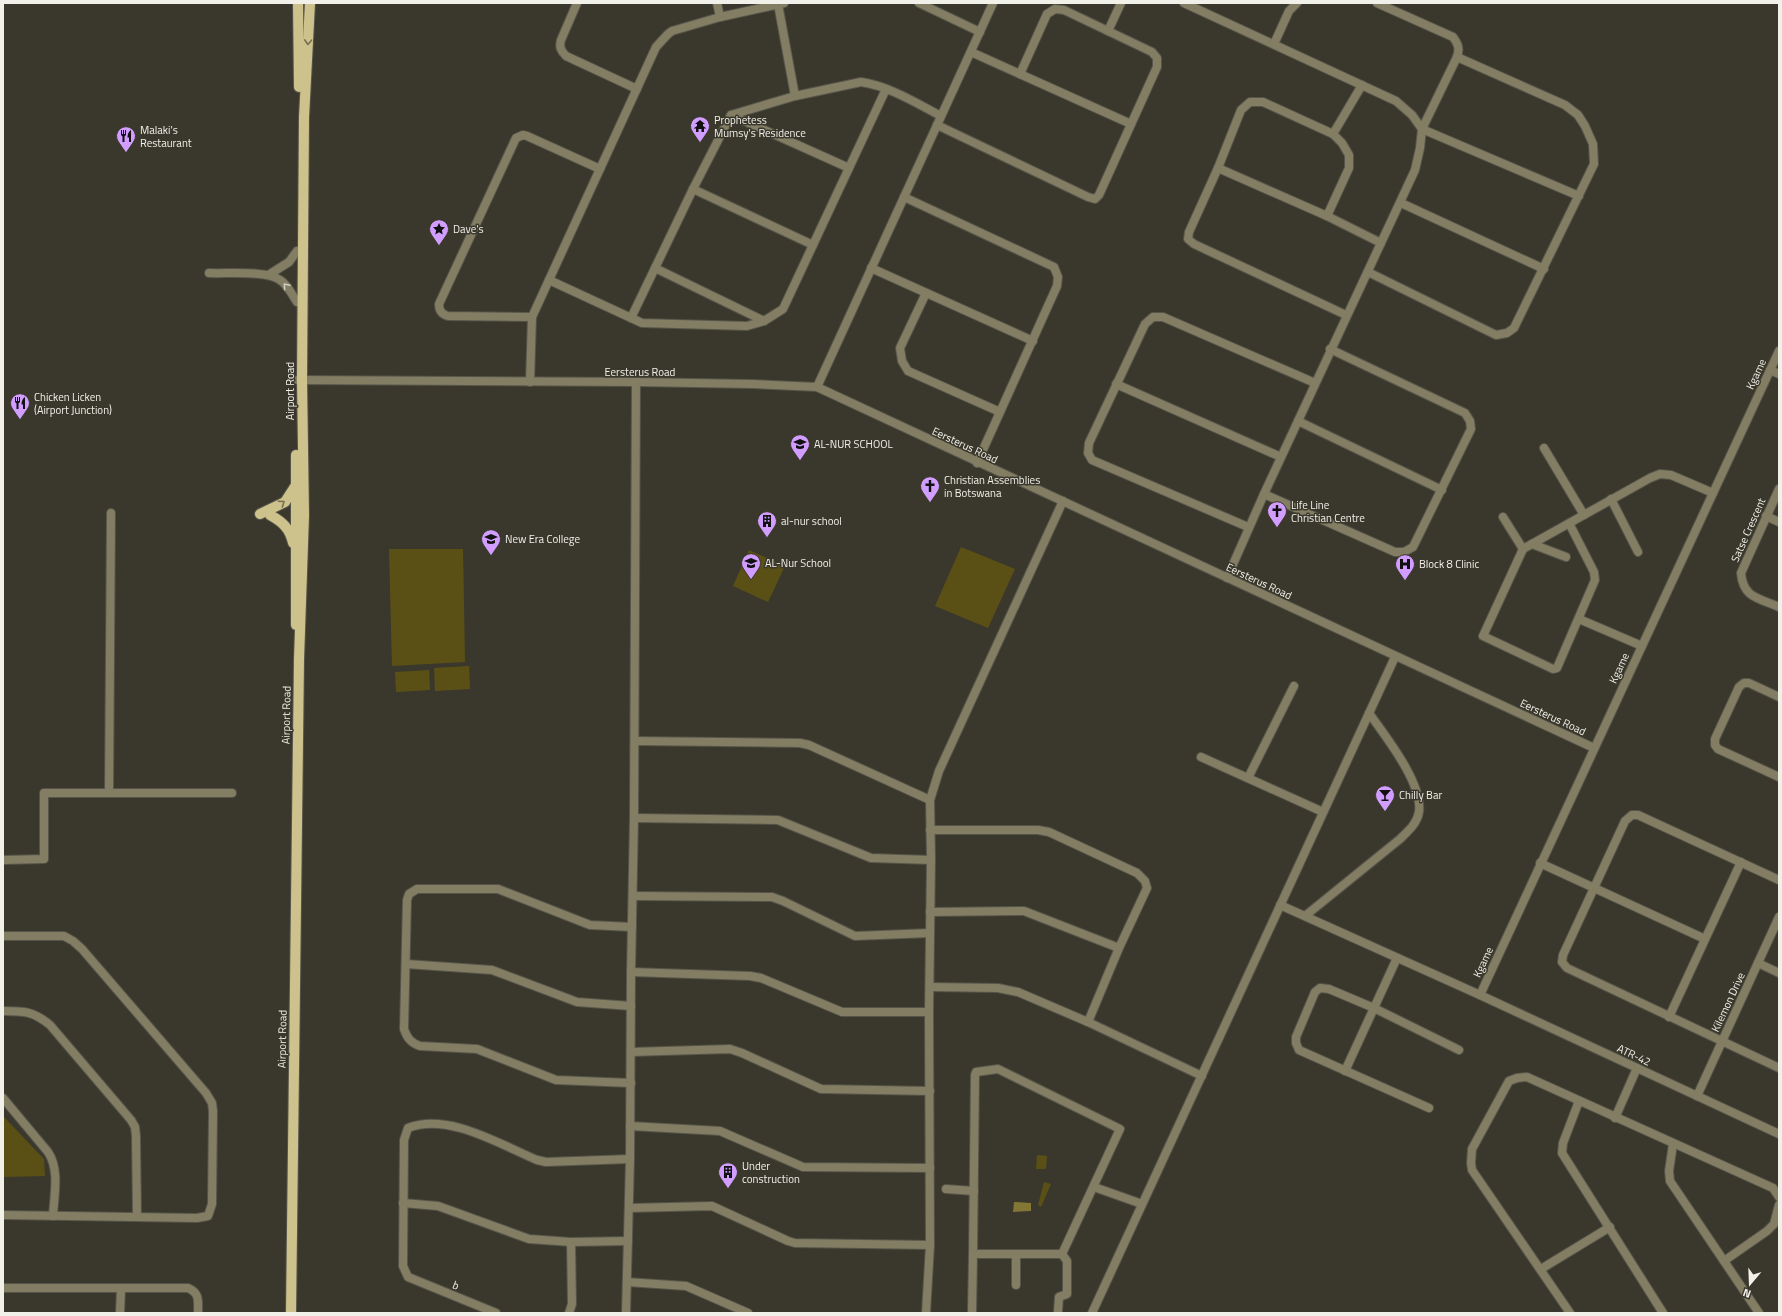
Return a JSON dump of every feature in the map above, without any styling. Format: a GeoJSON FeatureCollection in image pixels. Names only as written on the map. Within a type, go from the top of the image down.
{"type":"FeatureCollection","features":[{"type":"Feature","properties":{"kind":"main road"},"geometry":{"type":"LineString","coordinates":[[298,3],[302,118]]}},
{"type":"Feature","properties":{"kind":"main road"},"geometry":{"type":"LineString","coordinates":[[299,659],[295,615],[296,484],[299,380],[297,251],[302,118],[310,3]]}},
{"type":"Feature","properties":{"kind":"main road","name":"Airport Road"},"geometry":{"type":"LineString","coordinates":[[291,1313],[299,659],[304,515],[299,380],[302,118]]}},
{"type":"Feature","properties":{"kind":"main road"},"geometry":{"type":"LineString","coordinates":[[296,484],[285,502],[265,514],[281,522],[288,529],[296,553]]}},
{"type":"Feature","properties":{"kind":"street"},"geometry":{"type":"LineString","coordinates":[[578,3],[561,40],[560,44],[562,53],[636,89]]}},
{"type":"Feature","properties":{"kind":"street"},"geometry":{"type":"LineString","coordinates":[[717,3],[720,17]]}},
{"type":"Feature","properties":{"kind":"street"},"geometry":{"type":"LineString","coordinates":[[817,387],[993,3]]}},
{"type":"Feature","properties":{"kind":"street"},"geometry":{"type":"LineString","coordinates":[[1108,31],[1120,3]]}},
{"type":"Feature","properties":{"kind":"street"},"geometry":{"type":"LineString","coordinates":[[1184,3],[1396,101],[1412,114],[1422,128],[1579,196]]}},
{"type":"Feature","properties":{"kind":"street"},"geometry":{"type":"LineString","coordinates":[[1274,44],[1289,11],[1297,3]]}},
{"type":"Feature","properties":{"kind":"street"},"geometry":{"type":"LineString","coordinates":[[1226,578],[1330,349],[1401,203],[1415,170],[1420,148],[1422,128],[1460,50],[1453,37],[1377,3]]}},
{"type":"Feature","properties":{"kind":"street"},"geometry":{"type":"LineString","coordinates":[[530,382],[532,317],[656,47],[668,34],[720,17],[781,4],[795,96]]}},
{"type":"Feature","properties":{"kind":"street"},"geometry":{"type":"LineString","coordinates":[[922,4],[980,32]]}},
{"type":"Feature","properties":{"kind":"street"},"geometry":{"type":"LineString","coordinates":[[937,125],[1088,197],[1095,198],[1099,195],[1158,67],[1157,58],[1152,52],[1064,10],[1055,9],[1047,14],[1020,74]]}},
{"type":"Feature","properties":{"kind":"street"},"geometry":{"type":"LineString","coordinates":[[971,52],[1131,124]]}},
{"type":"Feature","properties":{"kind":"street"},"geometry":{"type":"LineString","coordinates":[[1368,272],[1496,335],[1506,333],[1514,328],[1594,164],[1595,156],[1593,144],[1578,115],[1565,106],[1457,57]]}},
{"type":"Feature","properties":{"kind":"street"},"geometry":{"type":"LineString","coordinates":[[631,318],[693,189],[731,115],[795,96],[861,82],[886,89],[941,116]]}},
{"type":"Feature","properties":{"kind":"street"},"geometry":{"type":"LineString","coordinates":[[1333,134],[1362,85]]}},
{"type":"Feature","properties":{"kind":"street"},"geometry":{"type":"LineString","coordinates":[[549,280],[642,323],[747,326],[764,321],[783,309],[886,89]]}},
{"type":"Feature","properties":{"kind":"street"},"geometry":{"type":"LineString","coordinates":[[1327,216],[1349,168],[1349,155],[1342,143],[1333,134],[1263,102],[1250,102],[1241,110],[1218,168],[1189,232],[1188,239],[1194,244],[1346,316]]}},
{"type":"Feature","properties":{"kind":"street"},"geometry":{"type":"LineString","coordinates":[[731,115],[850,168]]}},
{"type":"Feature","properties":{"kind":"street"},"geometry":{"type":"LineString","coordinates":[[532,317],[448,316],[441,312],[439,304],[516,138],[523,135],[527,136],[600,169]]}},
{"type":"Feature","properties":{"kind":"street"},"geometry":{"type":"LineString","coordinates":[[1218,168],[1327,216],[1381,242]]}},
{"type":"Feature","properties":{"kind":"street"},"geometry":{"type":"LineString","coordinates":[[693,189],[813,245]]}},
{"type":"Feature","properties":{"kind":"street"},"geometry":{"type":"LineString","coordinates":[[904,197],[1054,267],[1058,277],[1057,286],[978,462]]}},
{"type":"Feature","properties":{"kind":"street"},"geometry":{"type":"LineString","coordinates":[[1401,203],[1544,268]]}},
{"type":"Feature","properties":{"kind":"street"},"geometry":{"type":"LineString","coordinates":[[270,274],[289,262],[297,251]]}},
{"type":"Feature","properties":{"kind":"street"},"geometry":{"type":"LineString","coordinates":[[655,268],[764,321]]}},
{"type":"Feature","properties":{"kind":"street"},"geometry":{"type":"LineString","coordinates":[[871,268],[1032,341]]}},
{"type":"Feature","properties":{"kind":"street"},"geometry":{"type":"LineString","coordinates":[[209,273],[270,274],[287,286],[297,302]]}},
{"type":"Feature","properties":{"kind":"street"},"geometry":{"type":"LineString","coordinates":[[926,293],[900,348],[902,361],[908,371],[1000,412]]}},
{"type":"Feature","properties":{"kind":"street"},"geometry":{"type":"LineString","coordinates":[[1248,528],[1092,460],[1088,453],[1089,443],[1116,384],[1145,324],[1153,318],[1163,317],[1315,383]]}},
{"type":"Feature","properties":{"kind":"street"},"geometry":{"type":"LineString","coordinates":[[1264,494],[1394,552],[1404,552],[1413,547],[1471,429],[1470,421],[1465,413],[1330,349]]}},
{"type":"Feature","properties":{"kind":"street","name":"Kgame"},"geometry":{"type":"LineString","coordinates":[[1480,995],[1779,351]]}},
{"type":"Feature","properties":{"kind":"street"},"geometry":{"type":"LineString","coordinates":[[1770,370],[1779,374]]}},
{"type":"Feature","properties":{"kind":"street","name":"Eersterus Road"},"geometry":{"type":"LineString","coordinates":[[299,380],[636,382],[752,384],[817,387],[1395,657],[1594,748]]}},
{"type":"Feature","properties":{"kind":"street"},"geometry":{"type":"LineString","coordinates":[[626,1313],[630,1159],[631,972],[635,741],[636,382]]}},
{"type":"Feature","properties":{"kind":"street"},"geometry":{"type":"LineString","coordinates":[[1116,384],[1281,457]]}},
{"type":"Feature","properties":{"kind":"street"},"geometry":{"type":"LineString","coordinates":[[1298,421],[1442,490]]}},
{"type":"Feature","properties":{"kind":"street"},"geometry":{"type":"LineString","coordinates":[[1544,448],[1584,515]]}},
{"type":"Feature","properties":{"kind":"street"},"geometry":{"type":"LineString","coordinates":[[1569,523],[1594,572],[1594,580],[1592,589],[1579,619],[1555,669],[1483,636],[1523,549],[1611,499],[1660,474],[1672,476],[1712,493]]}},
{"type":"Feature","properties":{"kind":"street","name":"Satse Crescent"},"geometry":{"type":"LineString","coordinates":[[1779,489],[1741,573],[1742,584],[1747,593],[1779,607]]}},
{"type":"Feature","properties":{"kind":"street"},"geometry":{"type":"LineString","coordinates":[[1611,499],[1638,552]]}},
{"type":"Feature","properties":{"kind":"street"},"geometry":{"type":"LineString","coordinates":[[926,1313],[930,1245],[930,912],[932,860],[930,800],[938,771],[1063,501]]}},
{"type":"Feature","properties":{"kind":"street"},"geometry":{"type":"LineString","coordinates":[[109,793],[111,513]]}},
{"type":"Feature","properties":{"kind":"street"},"geometry":{"type":"LineString","coordinates":[[1766,516],[1779,522]]}},
{"type":"Feature","properties":{"kind":"street"},"geometry":{"type":"LineString","coordinates":[[1503,517],[1523,549]]}},
{"type":"Feature","properties":{"kind":"street"},"geometry":{"type":"LineString","coordinates":[[1532,544],[1566,557]]}},
{"type":"Feature","properties":{"kind":"street"},"geometry":{"type":"LineString","coordinates":[[1579,619],[1642,646]]}},
{"type":"Feature","properties":{"kind":"street"},"geometry":{"type":"LineString","coordinates":[[1092,1313],[1395,657]]}},
{"type":"Feature","properties":{"kind":"street"},"geometry":{"type":"LineString","coordinates":[[1779,697],[1750,683],[1744,683],[1740,687],[1715,739],[1715,745],[1718,749],[1779,777]]}},
{"type":"Feature","properties":{"kind":"street"},"geometry":{"type":"LineString","coordinates":[[1248,778],[1294,686]]}},
{"type":"Feature","properties":{"kind":"street"},"geometry":{"type":"LineString","coordinates":[[1305,916],[1400,839],[1412,827],[1419,813],[1419,797],[1405,765],[1369,712]]}},
{"type":"Feature","properties":{"kind":"street"},"geometry":{"type":"LineString","coordinates":[[635,741],[800,743],[809,745],[930,800]]}},
{"type":"Feature","properties":{"kind":"street"},"geometry":{"type":"LineString","coordinates":[[1201,757],[1323,812]]}},
{"type":"Feature","properties":{"kind":"street"},"geometry":{"type":"LineString","coordinates":[[3,860],[44,859],[44,792],[232,793]]}},
{"type":"Feature","properties":{"kind":"street"},"geometry":{"type":"LineString","coordinates":[[1779,880],[1638,815],[1632,815],[1625,821],[1563,955],[1562,962],[1567,968],[1779,1068]]}},
{"type":"Feature","properties":{"kind":"street"},"geometry":{"type":"LineString","coordinates":[[634,818],[778,820],[871,858],[932,860]]}},
{"type":"Feature","properties":{"kind":"street"},"geometry":{"type":"LineString","coordinates":[[930,830],[1038,830],[1058,835],[1137,873],[1145,880],[1147,888],[1118,948],[1088,1022]]}},
{"type":"Feature","properties":{"kind":"street"},"geometry":{"type":"LineString","coordinates":[[1669,1017],[1741,862]]}},
{"type":"Feature","properties":{"kind":"street"},"geometry":{"type":"LineString","coordinates":[[1540,864],[1705,938]]}},
{"type":"Feature","properties":{"kind":"street"},"geometry":{"type":"LineString","coordinates":[[631,1083],[556,1080],[477,1048],[420,1046],[413,1044],[407,1038],[404,1029],[407,900],[409,894],[417,889],[498,889],[590,925],[632,927]]}},
{"type":"Feature","properties":{"kind":"street"},"geometry":{"type":"LineString","coordinates":[[633,896],[772,897],[784,901],[854,936],[930,934]]}},
{"type":"Feature","properties":{"kind":"street","name":"ATR-42"},"geometry":{"type":"LineString","coordinates":[[1280,905],[1480,995],[1779,1134]]}},
{"type":"Feature","properties":{"kind":"street"},"geometry":{"type":"LineString","coordinates":[[930,912],[1024,911],[1118,948]]}},
{"type":"Feature","properties":{"kind":"street","name":"Kilemon Drive"},"geometry":{"type":"LineString","coordinates":[[1697,1096],[1779,917]]}},
{"type":"Feature","properties":{"kind":"street"},"geometry":{"type":"LineString","coordinates":[[3,936],[64,936],[73,941],[82,949],[206,1093],[212,1103],[213,1111],[212,1204],[208,1216],[197,1218],[3,1215]]}},
{"type":"Feature","properties":{"kind":"street"},"geometry":{"type":"LineString","coordinates":[[1346,1071],[1396,958]]}},
{"type":"Feature","properties":{"kind":"street"},"geometry":{"type":"LineString","coordinates":[[1758,963],[1779,973]]}},
{"type":"Feature","properties":{"kind":"street"},"geometry":{"type":"LineString","coordinates":[[406,964],[492,970],[577,1002],[631,1006]]}},
{"type":"Feature","properties":{"kind":"street"},"geometry":{"type":"LineString","coordinates":[[631,972],[750,976],[761,978],[842,1012],[930,1012]]}},
{"type":"Feature","properties":{"kind":"street"},"geometry":{"type":"LineString","coordinates":[[931,987],[998,988],[1018,992],[1088,1022],[1202,1076]]}},
{"type":"Feature","properties":{"kind":"street"},"geometry":{"type":"LineString","coordinates":[[1430,1108],[1299,1050],[1296,1043],[1296,1037],[1315,992],[1320,988],[1329,989],[1374,1008],[1459,1050]]}},
{"type":"Feature","properties":{"kind":"street"},"geometry":{"type":"LineString","coordinates":[[3,1011],[31,1012],[42,1018],[50,1025],[131,1120],[135,1127],[136,1136],[137,1217]]}},
{"type":"Feature","properties":{"kind":"street"},"geometry":{"type":"LineString","coordinates":[[631,1052],[730,1049],[742,1053],[821,1090],[930,1091]]}},
{"type":"Feature","properties":{"kind":"street"},"geometry":{"type":"LineString","coordinates":[[1615,1118],[1637,1068]]}},
{"type":"Feature","properties":{"kind":"street"},"geometry":{"type":"LineString","coordinates":[[972,1313],[976,1072],[998,1069],[1120,1128],[1062,1254]]}},
{"type":"Feature","properties":{"kind":"street"},"geometry":{"type":"LineString","coordinates":[[1570,1313],[1472,1170],[1472,1149],[1509,1081],[1527,1077],[1773,1188],[1779,1197]]}},
{"type":"Feature","properties":{"kind":"street"},"geometry":{"type":"LineString","coordinates":[[3,1098],[53,1160],[55,1180],[53,1216]]}},
{"type":"Feature","properties":{"kind":"street"},"geometry":{"type":"LineString","coordinates":[[1580,1101],[1563,1143],[1562,1153],[1663,1313]]}},
{"type":"Feature","properties":{"kind":"street"},"geometry":{"type":"LineString","coordinates":[[628,1241],[571,1242],[529,1239],[438,1206],[403,1203],[404,1140],[408,1128],[415,1126],[424,1124],[457,1126],[537,1160],[546,1162],[630,1159]]}},
{"type":"Feature","properties":{"kind":"street"},"geometry":{"type":"LineString","coordinates":[[630,1126],[720,1131],[803,1167],[930,1168]]}},
{"type":"Feature","properties":{"kind":"street"},"geometry":{"type":"LineString","coordinates":[[1673,1144],[1669,1171],[1670,1180],[1759,1313]]}},
{"type":"Feature","properties":{"kind":"street"},"geometry":{"type":"LineString","coordinates":[[1094,1187],[1142,1204]]}},
{"type":"Feature","properties":{"kind":"street"},"geometry":{"type":"LineString","coordinates":[[946,1189],[974,1191]]}},
{"type":"Feature","properties":{"kind":"street","name":"b"},"geometry":{"type":"LineString","coordinates":[[403,1203],[403,1266],[408,1277],[496,1313]]}},
{"type":"Feature","properties":{"kind":"street"},"geometry":{"type":"LineString","coordinates":[[1724,1262],[1774,1224],[1779,1205]]}},
{"type":"Feature","properties":{"kind":"street"},"geometry":{"type":"LineString","coordinates":[[628,1208],[712,1206],[795,1243],[930,1245]]}},
{"type":"Feature","properties":{"kind":"street"},"geometry":{"type":"LineString","coordinates":[[1541,1269],[1610,1227]]}},
{"type":"Feature","properties":{"kind":"street"},"geometry":{"type":"LineString","coordinates":[[569,1313],[572,1304],[571,1242]]}},
{"type":"Feature","properties":{"kind":"street"},"geometry":{"type":"LineString","coordinates":[[973,1254],[1062,1254]]}},
{"type":"Feature","properties":{"kind":"street"},"geometry":{"type":"LineString","coordinates":[[1016,1254],[1016,1285]]}},
{"type":"Feature","properties":{"kind":"street"},"geometry":{"type":"LineString","coordinates":[[1058,1311],[1059,1297],[1067,1294],[1067,1261],[1062,1254]]}},
{"type":"Feature","properties":{"kind":"street"},"geometry":{"type":"LineString","coordinates":[[627,1282],[686,1286],[748,1313]]}},
{"type":"Feature","properties":{"kind":"street"},"geometry":{"type":"LineString","coordinates":[[3,1288],[188,1288],[195,1291],[199,1298],[198,1313]]}},
{"type":"Feature","properties":{"kind":"street"},"geometry":{"type":"LineString","coordinates":[[120,1313],[121,1289]]}},
{"type":"Feature","properties":{"kind":"shaded area"},"geometry":{"type":"Polygon","coordinates":[[[961,547],[1015,569],[988,628],[935,606],[961,547]]]}},
{"type":"Feature","properties":{"kind":"shaded area"},"geometry":{"type":"Polygon","coordinates":[[[389,549],[463,549],[465,662],[392,666],[389,549]]]}},
{"type":"Feature","properties":{"kind":"shaded area"},"geometry":{"type":"Polygon","coordinates":[[[749,550],[785,566],[768,602],[733,586],[749,550]]]}},
{"type":"Feature","properties":{"kind":"shaded area"},"geometry":{"type":"Polygon","coordinates":[[[469,666],[470,689],[435,691],[434,668],[469,666]]]}},
{"type":"Feature","properties":{"kind":"shaded area"},"geometry":{"type":"Polygon","coordinates":[[[429,670],[430,690],[396,692],[395,672],[429,670]]]}},
{"type":"Feature","properties":{"kind":"shaded area"},"geometry":{"type":"Polygon","coordinates":[[[3,1116],[44,1159],[45,1176],[3,1177],[3,1116]]]}},
{"type":"Feature","properties":{"kind":"shaded area"},"geometry":{"type":"Polygon","coordinates":[[[1037,1155],[1047,1156],[1046,1169],[1036,1169],[1037,1155]]]}},
{"type":"Feature","properties":{"kind":"shaded area"},"geometry":{"type":"Polygon","coordinates":[[[1044,1182],[1051,1184],[1041,1207],[1038,1205],[1044,1182]]]}},
{"type":"Feature","properties":{"kind":"shaded area"},"geometry":{"type":"Polygon","coordinates":[[[1014,1202],[1031,1203],[1031,1211],[1013,1212],[1014,1202]]]}},
{"type":"Feature","properties":{"kind":"place","name":"Prophetess Mumsy's Residence"},"geometry":{"type":"Point","coordinates":[700,143]}},
{"type":"Feature","properties":{"kind":"place","name":"Malaki's Restaurant"},"geometry":{"type":"Point","coordinates":[126,153]}},
{"type":"Feature","properties":{"kind":"place","name":"Dave's"},"geometry":{"type":"Point","coordinates":[439,246]}},
{"type":"Feature","properties":{"kind":"place","name":"Chicken Licken (Airport Junction)"},"geometry":{"type":"Point","coordinates":[20,420]}},
{"type":"Feature","properties":{"kind":"place","name":"AL-NUR SCHOOL"},"geometry":{"type":"Point","coordinates":[800,461]}},
{"type":"Feature","properties":{"kind":"place","name":"Christian Assemblies in Botswana"},"geometry":{"type":"Point","coordinates":[930,503]}},
{"type":"Feature","properties":{"kind":"place","name":"Life Line Christian Centre"},"geometry":{"type":"Point","coordinates":[1277,528]}},
{"type":"Feature","properties":{"kind":"place","name":"al-nur school"},"geometry":{"type":"Point","coordinates":[767,538]}},
{"type":"Feature","properties":{"kind":"place","name":"New Era College"},"geometry":{"type":"Point","coordinates":[491,556]}},
{"type":"Feature","properties":{"kind":"place","name":"AL-Nur School"},"geometry":{"type":"Point","coordinates":[751,580]}},
{"type":"Feature","properties":{"kind":"place","name":"Block 8 Clinic"},"geometry":{"type":"Point","coordinates":[1405,581]}},
{"type":"Feature","properties":{"kind":"place","name":"Chilly Bar"},"geometry":{"type":"Point","coordinates":[1385,812]}},
{"type":"Feature","properties":{"kind":"place","name":"Under construction"},"geometry":{"type":"Point","coordinates":[728,1189]}}]}
